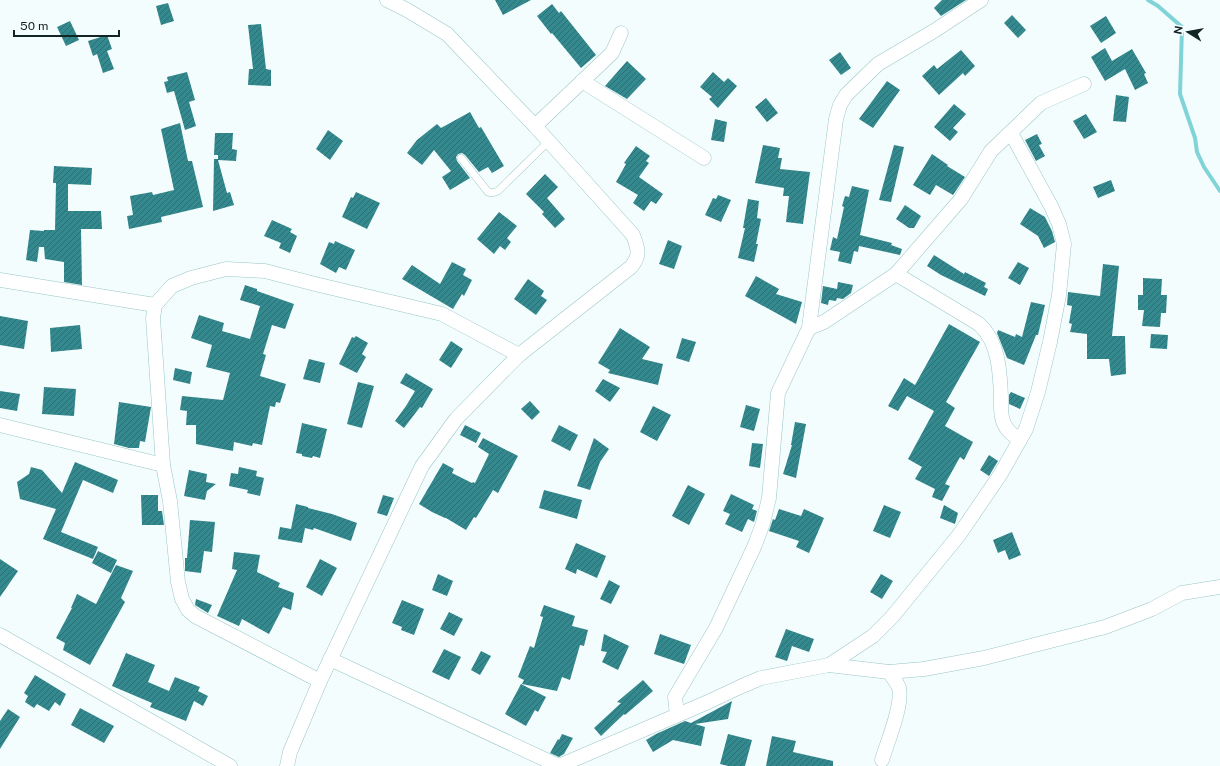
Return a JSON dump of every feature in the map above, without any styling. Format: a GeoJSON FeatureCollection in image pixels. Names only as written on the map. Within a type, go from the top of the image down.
{"type":"FeatureCollection","features":[{"type":"Feature","properties":{"kind":"street"},"geometry":{"type":"LineString","coordinates":[[287,766],[290,752],[320,681],[422,466],[456,419],[519,355],[631,267],[637,260],[638,250],[633,235],[535,126],[448,34],[390,0]]}},
{"type":"Feature","properties":{"kind":"street"},"geometry":{"type":"LineString","coordinates":[[677,715],[675,697],[716,628],[755,545],[763,523],[769,498],[778,393],[809,328],[836,119],[840,105],[853,87],[878,64],[934,31],[981,0]]}},
{"type":"Feature","properties":{"kind":"street"},"geometry":{"type":"LineString","coordinates":[[535,126],[612,53],[621,33]]}},
{"type":"Feature","properties":{"kind":"street"},"geometry":{"type":"LineString","coordinates":[[582,81],[704,158]]}},
{"type":"Feature","properties":{"kind":"street"},"geometry":{"type":"LineString","coordinates":[[809,328],[824,322],[896,274],[961,199],[991,151],[1041,103],[1084,84]]}},
{"type":"Feature","properties":{"kind":"street"},"geometry":{"type":"LineString","coordinates":[[829,665],[873,636],[892,617],[959,535],[1000,475],[1026,430],[1038,392],[1048,349],[1058,295],[1064,244],[1059,224],[1051,206],[1011,133]]}},
{"type":"Feature","properties":{"kind":"street"},"geometry":{"type":"LineString","coordinates":[[320,681],[195,616],[188,610],[182,599],[178,582],[170,501],[163,466],[152,318],[155,305],[172,286],[191,278],[226,269],[265,271],[442,314],[519,355]]}},
{"type":"Feature","properties":{"kind":"street"},"geometry":{"type":"LineString","coordinates":[[896,274],[979,324],[984,329],[991,340],[1000,370],[1001,411],[1005,425],[1008,431],[1020,440]]}},
{"type":"Feature","properties":{"kind":"street"},"geometry":{"type":"LineString","coordinates":[[0,280],[155,305]]}},
{"type":"Feature","properties":{"kind":"street"},"geometry":{"type":"LineString","coordinates":[[0,425],[163,466]]}},
{"type":"Feature","properties":{"kind":"street"},"geometry":{"type":"LineString","coordinates":[[330,659],[559,766],[761,678],[829,665],[889,672],[984,658],[1105,628],[1152,609],[1182,592],[1220,587]]}},
{"type":"Feature","properties":{"kind":"street"},"geometry":{"type":"LineString","coordinates":[[0,635],[230,766]]}},
{"type":"Feature","properties":{"kind":"street"},"geometry":{"type":"LineString","coordinates":[[882,760],[899,700],[898,687],[889,672]]}},
{"type":"Feature","properties":{"kind":"lane"},"geometry":{"type":"LineString","coordinates":[[462,158],[488,192],[492,193],[498,191],[548,142]]}},
{"type":"Feature","properties":{"kind":"building"},"geometry":{"type":"Polygon","coordinates":[[[495,0],[531,0],[503,15],[495,0]]]}},
{"type":"Feature","properties":{"kind":"building"},"geometry":{"type":"Polygon","coordinates":[[[942,0],[966,0],[941,16],[934,8],[942,0]]]}},
{"type":"Feature","properties":{"kind":"building"},"geometry":{"type":"Polygon","coordinates":[[[168,3],[174,21],[161,25],[156,6],[168,3]]]}},
{"type":"Feature","properties":{"kind":"building"},"geometry":{"type":"Polygon","coordinates":[[[552,4],[559,13],[561,11],[596,55],[581,68],[537,16],[552,4]]]}},
{"type":"Feature","properties":{"kind":"building"},"geometry":{"type":"Polygon","coordinates":[[[1012,15],[1026,30],[1018,38],[1004,23],[1012,15]]]}},
{"type":"Feature","properties":{"kind":"building"},"geometry":{"type":"Polygon","coordinates":[[[1106,16],[1116,33],[1101,43],[1090,26],[1106,16]]]}},
{"type":"Feature","properties":{"kind":"building"},"geometry":{"type":"Polygon","coordinates":[[[70,21],[79,40],[66,46],[57,27],[70,21]]]}},
{"type":"Feature","properties":{"kind":"building"},"geometry":{"type":"Polygon","coordinates":[[[261,24],[266,69],[271,70],[271,86],[248,85],[249,69],[253,69],[248,25],[261,24]]]}},
{"type":"Feature","properties":{"kind":"building"},"geometry":{"type":"Polygon","coordinates":[[[107,35],[112,49],[107,51],[114,69],[103,73],[97,54],[93,56],[88,41],[107,35]]]}},
{"type":"Feature","properties":{"kind":"building"},"geometry":{"type":"Polygon","coordinates":[[[1105,48],[1112,61],[1132,49],[1146,73],[1144,74],[1148,83],[1135,90],[1125,69],[1105,81],[1091,57],[1105,48]]]}},
{"type":"Feature","properties":{"kind":"building"},"geometry":{"type":"Polygon","coordinates":[[[961,50],[975,66],[965,76],[963,73],[939,95],[922,76],[934,65],[937,69],[961,50]]]}},
{"type":"Feature","properties":{"kind":"building"},"geometry":{"type":"Polygon","coordinates":[[[840,52],[851,68],[841,75],[829,60],[840,52]]]}},
{"type":"Feature","properties":{"kind":"building"},"geometry":{"type":"Polygon","coordinates":[[[627,61],[646,79],[627,99],[605,86],[627,61]]]}},
{"type":"Feature","properties":{"kind":"building"},"geometry":{"type":"Polygon","coordinates":[[[187,72],[195,100],[189,102],[196,126],[185,130],[174,91],[167,93],[164,82],[168,81],[167,77],[187,72]]]}},
{"type":"Feature","properties":{"kind":"building"},"geometry":{"type":"Polygon","coordinates":[[[713,72],[724,82],[728,78],[737,86],[718,108],[709,99],[712,97],[700,87],[713,72]]]}},
{"type":"Feature","properties":{"kind":"building"},"geometry":{"type":"Polygon","coordinates":[[[887,81],[900,90],[873,128],[859,119],[887,81]]]}},
{"type":"Feature","properties":{"kind":"building"},"geometry":{"type":"Polygon","coordinates":[[[1116,95],[1129,97],[1126,122],[1113,121],[1116,95]]]}},
{"type":"Feature","properties":{"kind":"building"},"geometry":{"type":"Polygon","coordinates":[[[766,98],[778,113],[767,122],[755,107],[766,98]]]}},
{"type":"Feature","properties":{"kind":"building"},"geometry":{"type":"Polygon","coordinates":[[[954,104],[966,114],[953,128],[958,132],[950,141],[934,127],[954,104]]]}},
{"type":"Feature","properties":{"kind":"building"},"geometry":{"type":"Polygon","coordinates":[[[470,112],[479,128],[481,127],[504,166],[492,173],[488,167],[479,172],[465,155],[462,153],[458,154],[456,157],[457,161],[470,178],[450,190],[442,177],[451,171],[434,150],[422,165],[407,153],[417,140],[437,124],[441,128],[470,112]]]}},
{"type":"Feature","properties":{"kind":"building"},"geometry":{"type":"Polygon","coordinates":[[[1086,114],[1097,132],[1084,139],[1073,121],[1086,114]]]}},
{"type":"Feature","properties":{"kind":"building"},"geometry":{"type":"Polygon","coordinates":[[[715,119],[727,122],[724,142],[711,140],[715,119]]]}},
{"type":"Feature","properties":{"kind":"building"},"geometry":{"type":"Polygon","coordinates":[[[180,123],[188,161],[192,161],[203,207],[161,217],[162,222],[129,229],[127,216],[133,215],[130,196],[152,192],[153,195],[174,190],[161,129],[180,123]]]}},
{"type":"Feature","properties":{"kind":"building"},"geometry":{"type":"Polygon","coordinates":[[[328,130],[343,141],[330,160],[316,149],[328,130]]]}},
{"type":"Feature","properties":{"kind":"building"},"geometry":{"type":"Polygon","coordinates":[[[215,133],[233,133],[232,149],[237,150],[236,161],[218,160],[227,193],[230,192],[234,205],[213,211],[214,159],[218,159],[218,155],[214,155],[215,133]]]}},
{"type":"Feature","properties":{"kind":"building"},"geometry":{"type":"Polygon","coordinates":[[[1037,134],[1042,144],[1039,145],[1045,156],[1036,161],[1025,140],[1037,134]]]}},
{"type":"Feature","properties":{"kind":"building"},"geometry":{"type":"Polygon","coordinates":[[[763,145],[780,148],[778,158],[782,158],[780,169],[810,172],[803,224],[786,222],[789,196],[783,196],[784,188],[755,183],[763,145]]]}},
{"type":"Feature","properties":{"kind":"building"},"geometry":{"type":"Polygon","coordinates":[[[894,145],[904,147],[891,202],[879,200],[894,145]]]}},
{"type":"Feature","properties":{"kind":"building"},"geometry":{"type":"Polygon","coordinates":[[[636,146],[650,156],[646,161],[649,163],[639,177],[663,194],[656,204],[651,201],[644,211],[633,203],[638,195],[616,182],[626,164],[624,163],[636,146]]]}},
{"type":"Feature","properties":{"kind":"building"},"geometry":{"type":"Polygon","coordinates":[[[932,154],[948,165],[947,166],[965,177],[953,195],[936,185],[930,195],[913,185],[932,154]]]}},
{"type":"Feature","properties":{"kind":"building"},"geometry":{"type":"Polygon","coordinates":[[[54,166],[92,168],[91,185],[68,184],[68,211],[101,211],[102,229],[81,229],[82,285],[64,282],[64,262],[45,259],[44,247],[39,247],[37,262],[26,260],[30,230],[55,230],[56,183],[53,183],[54,166]]]}},
{"type":"Feature","properties":{"kind":"building"},"geometry":{"type":"Polygon","coordinates":[[[545,174],[558,187],[547,198],[565,219],[555,228],[542,214],[544,212],[526,194],[545,174]]]}},
{"type":"Feature","properties":{"kind":"building"},"geometry":{"type":"Polygon","coordinates":[[[1111,180],[1115,191],[1098,198],[1093,187],[1111,180]]]}},
{"type":"Feature","properties":{"kind":"building"},"geometry":{"type":"Polygon","coordinates":[[[852,186],[869,190],[860,235],[892,243],[891,245],[902,249],[900,255],[859,246],[858,252],[854,251],[851,264],[838,261],[840,252],[830,250],[833,237],[837,239],[845,196],[849,197],[852,186]]]}},
{"type":"Feature","properties":{"kind":"building"},"geometry":{"type":"Polygon","coordinates":[[[356,192],[380,203],[367,229],[342,217],[351,197],[353,198],[356,192]]]}},
{"type":"Feature","properties":{"kind":"building"},"geometry":{"type":"Polygon","coordinates":[[[718,195],[731,200],[721,222],[705,215],[713,198],[716,199],[718,195]]]}},
{"type":"Feature","properties":{"kind":"building"},"geometry":{"type":"Polygon","coordinates":[[[748,199],[759,201],[757,218],[761,219],[754,262],[738,258],[745,228],[743,228],[748,199]]]}},
{"type":"Feature","properties":{"kind":"building"},"geometry":{"type":"Polygon","coordinates":[[[905,205],[921,216],[914,228],[909,228],[896,219],[905,205]]]}},
{"type":"Feature","properties":{"kind":"building"},"geometry":{"type":"Polygon","coordinates":[[[1030,208],[1045,217],[1052,231],[1055,242],[1044,248],[1038,236],[1020,224],[1030,208]]]}},
{"type":"Feature","properties":{"kind":"building"},"geometry":{"type":"Polygon","coordinates":[[[499,212],[517,226],[507,238],[511,242],[505,250],[500,246],[494,254],[477,239],[499,212]]]}},
{"type":"Feature","properties":{"kind":"building"},"geometry":{"type":"Polygon","coordinates":[[[272,220],[292,229],[290,232],[297,236],[290,253],[279,248],[281,243],[264,236],[272,220]]]}},
{"type":"Feature","properties":{"kind":"building"},"geometry":{"type":"Polygon","coordinates":[[[668,240],[682,246],[674,269],[659,264],[668,240]]]}},
{"type":"Feature","properties":{"kind":"building"},"geometry":{"type":"Polygon","coordinates":[[[335,241],[355,250],[346,270],[339,267],[336,273],[320,264],[329,242],[334,244],[335,241]]]}},
{"type":"Feature","properties":{"kind":"building"},"geometry":{"type":"Polygon","coordinates":[[[934,255],[964,274],[965,272],[986,283],[984,287],[988,289],[985,296],[941,275],[927,266],[934,255]]]}},
{"type":"Feature","properties":{"kind":"building"},"geometry":{"type":"Polygon","coordinates":[[[452,262],[466,269],[463,275],[472,280],[464,296],[462,294],[453,309],[402,279],[412,265],[440,284],[452,262]]]}},
{"type":"Feature","properties":{"kind":"building"},"geometry":{"type":"Polygon","coordinates":[[[1018,262],[1029,268],[1020,285],[1008,278],[1018,262]]]}},
{"type":"Feature","properties":{"kind":"building"},"geometry":{"type":"Polygon","coordinates":[[[1103,264],[1119,266],[1112,336],[1125,336],[1126,374],[1111,376],[1109,359],[1087,359],[1087,334],[1070,332],[1072,324],[1069,323],[1072,306],[1067,305],[1068,292],[1100,296],[1103,264]]]}},
{"type":"Feature","properties":{"kind":"building"},"geometry":{"type":"Polygon","coordinates":[[[756,276],[779,289],[776,294],[802,302],[796,324],[745,296],[756,276]]]}},
{"type":"Feature","properties":{"kind":"building"},"geometry":{"type":"Polygon","coordinates":[[[1143,278],[1162,279],[1161,295],[1167,295],[1166,313],[1161,313],[1160,327],[1142,326],[1144,310],[1138,310],[1138,295],[1143,295],[1143,278]]]}},
{"type":"Feature","properties":{"kind":"building"},"geometry":{"type":"Polygon","coordinates":[[[528,279],[544,291],[541,296],[547,300],[536,315],[514,299],[528,279]]]}},
{"type":"Feature","properties":{"kind":"building"},"geometry":{"type":"Polygon","coordinates":[[[838,282],[853,285],[851,293],[843,299],[837,298],[836,301],[829,300],[828,305],[821,303],[823,286],[837,289],[838,282]]]}},
{"type":"Feature","properties":{"kind":"building"},"geometry":{"type":"Polygon","coordinates":[[[245,285],[257,289],[257,291],[294,304],[285,329],[272,325],[263,354],[266,355],[260,376],[286,384],[280,403],[276,402],[275,407],[270,406],[262,445],[253,443],[252,446],[234,442],[233,451],[196,444],[196,425],[186,425],[187,411],[180,410],[182,396],[223,400],[230,373],[206,367],[212,345],[191,338],[199,315],[224,323],[222,331],[250,339],[260,306],[240,300],[245,285]]]}},
{"type":"Feature","properties":{"kind":"building"},"geometry":{"type":"Polygon","coordinates":[[[1031,302],[1045,305],[1038,335],[1036,335],[1024,365],[1007,358],[997,333],[998,330],[1015,337],[1016,334],[1022,337],[1031,302]]]}},
{"type":"Feature","properties":{"kind":"building"},"geometry":{"type":"Polygon","coordinates":[[[0,316],[28,321],[24,349],[0,345],[0,316]]]}},
{"type":"Feature","properties":{"kind":"building"},"geometry":{"type":"Polygon","coordinates":[[[949,324],[980,342],[946,402],[955,408],[945,426],[973,442],[964,460],[960,457],[945,484],[950,486],[942,501],[932,497],[935,489],[915,479],[922,467],[908,459],[934,411],[907,396],[898,411],[888,406],[904,378],[915,385],[949,324]]]}},
{"type":"Feature","properties":{"kind":"building"},"geometry":{"type":"Polygon","coordinates":[[[80,325],[82,349],[51,352],[50,328],[80,325]]]}},
{"type":"Feature","properties":{"kind":"building"},"geometry":{"type":"Polygon","coordinates":[[[620,328],[650,347],[642,359],[663,364],[658,385],[608,373],[610,370],[598,363],[620,328]]]}},
{"type":"Feature","properties":{"kind":"building"},"geometry":{"type":"Polygon","coordinates":[[[1151,334],[1168,335],[1167,349],[1150,348],[1151,334]]]}},
{"type":"Feature","properties":{"kind":"building"},"geometry":{"type":"Polygon","coordinates":[[[356,336],[368,343],[362,354],[366,357],[357,373],[339,364],[352,337],[354,338],[356,336]]]}},
{"type":"Feature","properties":{"kind":"building"},"geometry":{"type":"Polygon","coordinates":[[[682,338],[696,342],[689,362],[676,358],[682,338]]]}},
{"type":"Feature","properties":{"kind":"building"},"geometry":{"type":"Polygon","coordinates":[[[451,341],[463,349],[451,368],[439,360],[451,341]]]}},
{"type":"Feature","properties":{"kind":"building"},"geometry":{"type":"Polygon","coordinates":[[[309,359],[325,363],[320,383],[303,379],[309,359]]]}},
{"type":"Feature","properties":{"kind":"building"},"geometry":{"type":"Polygon","coordinates":[[[175,368],[192,372],[190,384],[173,380],[175,368]]]}},
{"type":"Feature","properties":{"kind":"building"},"geometry":{"type":"Polygon","coordinates":[[[406,373],[433,389],[422,408],[420,407],[404,428],[395,421],[415,391],[400,383],[406,373]]]}},
{"type":"Feature","properties":{"kind":"building"},"geometry":{"type":"Polygon","coordinates":[[[603,379],[620,388],[610,402],[595,391],[603,379]]]}},
{"type":"Feature","properties":{"kind":"building"},"geometry":{"type":"Polygon","coordinates":[[[358,382],[374,386],[362,428],[347,424],[358,382]]]}},
{"type":"Feature","properties":{"kind":"building"},"geometry":{"type":"Polygon","coordinates":[[[44,387],[76,389],[74,416],[42,414],[44,387]]]}},
{"type":"Feature","properties":{"kind":"building"},"geometry":{"type":"Polygon","coordinates":[[[0,391],[20,394],[17,411],[0,408],[0,391]]]}},
{"type":"Feature","properties":{"kind":"building"},"geometry":{"type":"Polygon","coordinates":[[[1011,392],[1025,398],[1020,409],[1009,404],[1009,395],[1011,392]]]}},
{"type":"Feature","properties":{"kind":"building"},"geometry":{"type":"Polygon","coordinates":[[[530,401],[540,412],[532,420],[521,409],[530,401]]]}},
{"type":"Feature","properties":{"kind":"building"},"geometry":{"type":"Polygon","coordinates":[[[119,402],[151,407],[145,442],[140,441],[139,448],[129,448],[114,444],[119,402]]]}},
{"type":"Feature","properties":{"kind":"building"},"geometry":{"type":"Polygon","coordinates":[[[746,405],[760,409],[754,431],[740,427],[746,405]]]}},
{"type":"Feature","properties":{"kind":"building"},"geometry":{"type":"Polygon","coordinates":[[[653,406],[671,415],[657,441],[640,432],[653,406]]]}},
{"type":"Feature","properties":{"kind":"building"},"geometry":{"type":"Polygon","coordinates":[[[795,422],[806,424],[796,478],[783,474],[792,445],[795,422]]]}},
{"type":"Feature","properties":{"kind":"building"},"geometry":{"type":"Polygon","coordinates":[[[302,423],[327,429],[320,458],[313,456],[312,458],[302,456],[302,454],[296,453],[302,423]]]}},
{"type":"Feature","properties":{"kind":"building"},"geometry":{"type":"Polygon","coordinates":[[[465,425],[481,433],[476,443],[460,435],[465,425]]]}},
{"type":"Feature","properties":{"kind":"building"},"geometry":{"type":"Polygon","coordinates":[[[559,425],[578,435],[570,451],[551,441],[559,425]]]}},
{"type":"Feature","properties":{"kind":"building"},"geometry":{"type":"Polygon","coordinates":[[[483,438],[518,456],[498,493],[493,490],[476,518],[474,517],[466,530],[419,504],[443,463],[454,469],[452,473],[475,483],[489,454],[478,447],[483,438]]]}},
{"type":"Feature","properties":{"kind":"building"},"geometry":{"type":"Polygon","coordinates":[[[594,438],[609,449],[600,462],[590,490],[577,486],[594,438]]]}},
{"type":"Feature","properties":{"kind":"building"},"geometry":{"type":"Polygon","coordinates":[[[752,443],[763,444],[760,468],[749,466],[752,443]]]}},
{"type":"Feature","properties":{"kind":"building"},"geometry":{"type":"Polygon","coordinates":[[[989,455],[998,461],[989,476],[980,470],[989,455]]]}},
{"type":"Feature","properties":{"kind":"building"},"geometry":{"type":"Polygon","coordinates":[[[75,462],[118,480],[113,493],[83,480],[61,532],[98,547],[93,559],[43,539],[56,509],[20,499],[17,482],[29,474],[31,467],[42,470],[62,493],[75,462]]]}},
{"type":"Feature","properties":{"kind":"building"},"geometry":{"type":"Polygon","coordinates":[[[239,467],[257,471],[256,476],[264,478],[260,496],[247,493],[248,490],[229,486],[231,473],[238,474],[239,467]]]}},
{"type":"Feature","properties":{"kind":"building"},"geometry":{"type":"Polygon","coordinates":[[[189,470],[207,474],[206,482],[216,484],[207,491],[205,500],[184,496],[189,470]]]}},
{"type":"Feature","properties":{"kind":"building"},"geometry":{"type":"Polygon","coordinates":[[[688,485],[705,494],[689,525],[672,516],[688,485]]]}},
{"type":"Feature","properties":{"kind":"building"},"geometry":{"type":"Polygon","coordinates":[[[544,490],[582,500],[577,519],[539,508],[544,490]]]}},
{"type":"Feature","properties":{"kind":"building"},"geometry":{"type":"Polygon","coordinates":[[[731,494],[754,505],[752,509],[757,511],[754,522],[748,519],[742,532],[725,524],[730,514],[723,511],[731,494]]]}},
{"type":"Feature","properties":{"kind":"building"},"geometry":{"type":"Polygon","coordinates":[[[141,495],[158,495],[158,511],[162,511],[164,525],[142,525],[141,495]]]}},
{"type":"Feature","properties":{"kind":"building"},"geometry":{"type":"Polygon","coordinates":[[[383,495],[394,498],[387,516],[377,513],[383,495]]]}},
{"type":"Feature","properties":{"kind":"building"},"geometry":{"type":"Polygon","coordinates":[[[296,504],[357,523],[351,541],[314,528],[313,530],[305,528],[302,543],[278,539],[280,527],[291,529],[296,504]]]}},
{"type":"Feature","properties":{"kind":"building"},"geometry":{"type":"Polygon","coordinates":[[[884,505],[901,512],[890,538],[873,531],[884,505]]]}},
{"type":"Feature","properties":{"kind":"building"},"geometry":{"type":"Polygon","coordinates":[[[944,505],[958,513],[955,524],[940,518],[944,505]]]}},
{"type":"Feature","properties":{"kind":"building"},"geometry":{"type":"Polygon","coordinates":[[[779,509],[801,516],[804,509],[824,518],[809,553],[796,547],[799,541],[769,531],[773,519],[775,520],[779,509]]]}},
{"type":"Feature","properties":{"kind":"building"},"geometry":{"type":"Polygon","coordinates":[[[190,520],[215,522],[212,552],[204,551],[201,573],[185,571],[185,558],[187,558],[190,520]]]}},
{"type":"Feature","properties":{"kind":"building"},"geometry":{"type":"Polygon","coordinates":[[[1012,532],[1021,555],[1009,560],[1005,550],[998,553],[993,540],[1012,532]]]}},
{"type":"Feature","properties":{"kind":"building"},"geometry":{"type":"Polygon","coordinates":[[[576,543],[606,556],[597,578],[577,569],[576,574],[565,569],[576,543]]]}},
{"type":"Feature","properties":{"kind":"building"},"geometry":{"type":"Polygon","coordinates":[[[98,551],[117,560],[111,573],[92,563],[98,551]]]}},
{"type":"Feature","properties":{"kind":"building"},"geometry":{"type":"Polygon","coordinates":[[[234,552],[260,555],[257,572],[280,583],[278,587],[294,593],[291,610],[283,607],[269,634],[242,619],[239,626],[217,616],[237,570],[232,569],[234,552]]]}},
{"type":"Feature","properties":{"kind":"building"},"geometry":{"type":"Polygon","coordinates":[[[0,559],[18,571],[0,597],[0,559]]]}},
{"type":"Feature","properties":{"kind":"building"},"geometry":{"type":"Polygon","coordinates":[[[320,559],[337,568],[322,596],[306,587],[320,559]]]}},
{"type":"Feature","properties":{"kind":"building"},"geometry":{"type":"Polygon","coordinates":[[[116,565],[133,571],[121,598],[125,602],[90,665],[63,650],[65,643],[56,638],[72,608],[77,594],[96,604],[116,565]]]}},
{"type":"Feature","properties":{"kind":"building"},"geometry":{"type":"Polygon","coordinates":[[[438,574],[453,581],[447,596],[432,590],[438,574]]]}},
{"type":"Feature","properties":{"kind":"building"},"geometry":{"type":"Polygon","coordinates":[[[881,574],[893,581],[882,599],[870,592],[881,574]]]}},
{"type":"Feature","properties":{"kind":"building"},"geometry":{"type":"Polygon","coordinates":[[[609,580],[620,586],[611,604],[600,599],[609,580]]]}},
{"type":"Feature","properties":{"kind":"building"},"geometry":{"type":"Polygon","coordinates":[[[196,599],[212,605],[208,613],[195,605],[196,599]]]}},
{"type":"Feature","properties":{"kind":"building"},"geometry":{"type":"Polygon","coordinates":[[[402,600],[424,609],[414,635],[401,630],[402,627],[392,623],[402,600]]]}},
{"type":"Feature","properties":{"kind":"building"},"geometry":{"type":"Polygon","coordinates":[[[544,605],[575,616],[572,626],[588,630],[584,646],[580,645],[570,680],[562,677],[557,691],[522,684],[524,680],[518,677],[530,646],[534,648],[543,617],[540,616],[544,605]]]}},
{"type":"Feature","properties":{"kind":"building"},"geometry":{"type":"Polygon","coordinates":[[[449,612],[463,619],[454,636],[440,629],[449,612]]]}},
{"type":"Feature","properties":{"kind":"building"},"geometry":{"type":"Polygon","coordinates":[[[786,629],[814,639],[809,652],[792,646],[787,661],[775,657],[786,629]]]}},
{"type":"Feature","properties":{"kind":"building"},"geometry":{"type":"Polygon","coordinates":[[[604,634],[629,646],[618,670],[602,662],[607,652],[601,651],[604,634]]]}},
{"type":"Feature","properties":{"kind":"building"},"geometry":{"type":"Polygon","coordinates":[[[660,634],[691,645],[684,664],[654,654],[660,634]]]}},
{"type":"Feature","properties":{"kind":"building"},"geometry":{"type":"Polygon","coordinates":[[[444,649],[461,657],[449,680],[432,672],[444,649]]]}},
{"type":"Feature","properties":{"kind":"building"},"geometry":{"type":"Polygon","coordinates":[[[481,651],[491,656],[480,675],[471,670],[481,651]]]}},
{"type":"Feature","properties":{"kind":"building"},"geometry":{"type":"Polygon","coordinates":[[[126,653],[155,665],[148,682],[169,691],[175,677],[200,687],[198,691],[208,696],[203,706],[194,701],[186,721],[150,707],[152,703],[112,686],[126,653]]]}},
{"type":"Feature","properties":{"kind":"building"},"geometry":{"type":"Polygon","coordinates":[[[35,675],[66,694],[60,706],[55,702],[49,711],[37,704],[34,708],[25,702],[28,696],[24,693],[35,675]]]}},
{"type":"Feature","properties":{"kind":"building"},"geometry":{"type":"Polygon","coordinates":[[[643,680],[653,691],[625,715],[624,714],[601,736],[594,728],[621,703],[617,702],[643,680]]]}},
{"type":"Feature","properties":{"kind":"building"},"geometry":{"type":"Polygon","coordinates":[[[521,684],[546,697],[538,712],[535,710],[526,726],[505,714],[521,684]]]}},
{"type":"Feature","properties":{"kind":"building"},"geometry":{"type":"Polygon","coordinates":[[[732,701],[728,719],[695,724],[705,727],[701,746],[673,740],[653,752],[646,740],[685,721],[691,723],[732,701]]]}},
{"type":"Feature","properties":{"kind":"building"},"geometry":{"type":"Polygon","coordinates":[[[80,708],[114,726],[104,743],[71,725],[80,708]]]}},
{"type":"Feature","properties":{"kind":"building"},"geometry":{"type":"Polygon","coordinates":[[[8,709],[20,717],[0,749],[0,721],[8,709]]]}},
{"type":"Feature","properties":{"kind":"building"},"geometry":{"type":"Polygon","coordinates":[[[562,734],[573,738],[564,754],[559,757],[550,753],[562,734]]]}},
{"type":"Feature","properties":{"kind":"building"},"geometry":{"type":"Polygon","coordinates":[[[728,734],[752,740],[745,766],[728,766],[720,764],[728,734]]]}},
{"type":"Feature","properties":{"kind":"building"},"geometry":{"type":"Polygon","coordinates":[[[772,736],[796,741],[793,752],[833,761],[833,766],[766,766],[772,736]]]}},
{"type":"Feature","properties":{"kind":"waterway"},"geometry":{"type":"LineString","coordinates":[[1148,0],[1158,6],[1182,27],[1180,94],[1195,138],[1197,152],[1204,167],[1220,191]]}}]}
